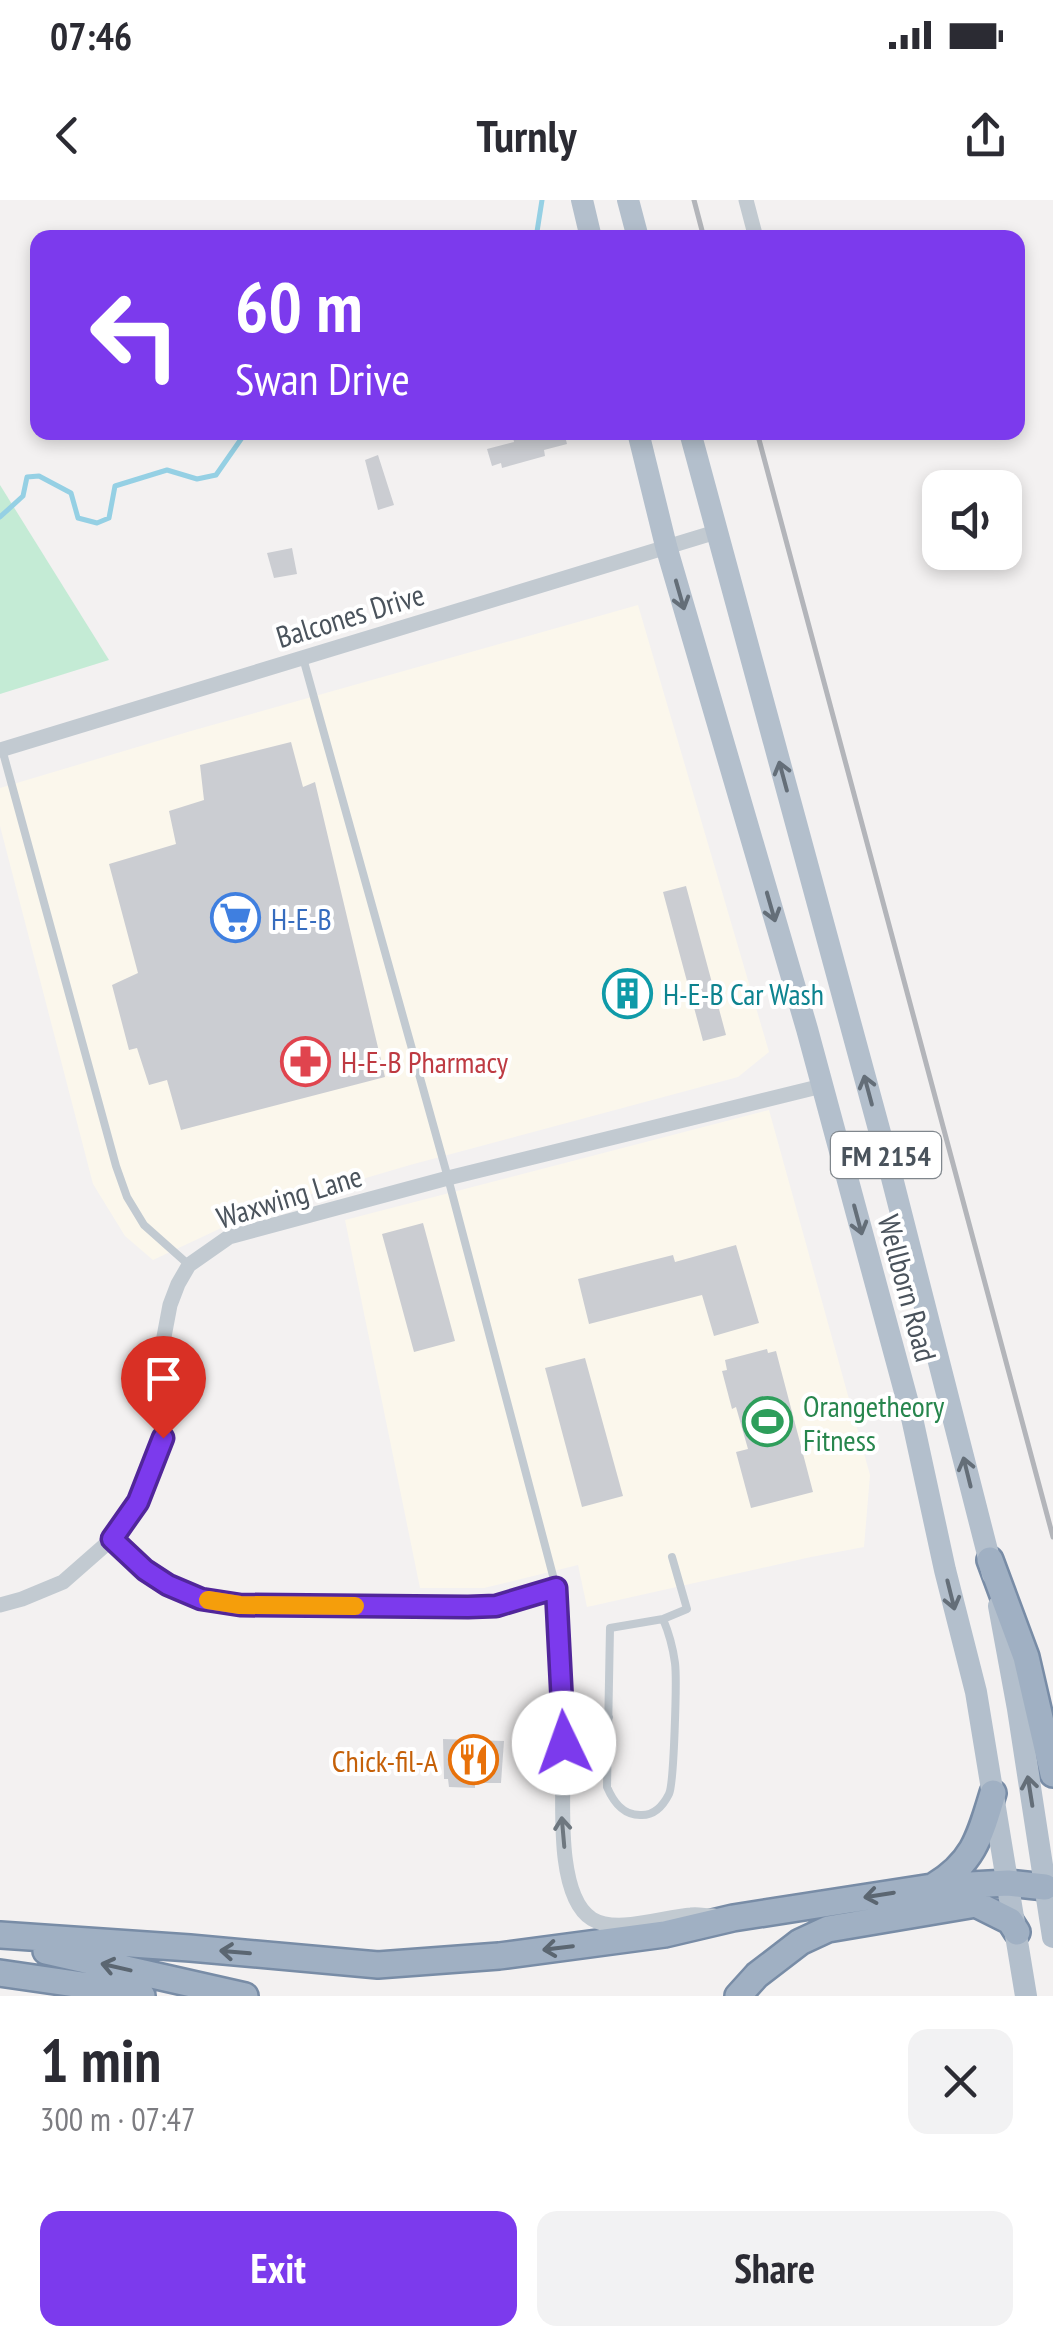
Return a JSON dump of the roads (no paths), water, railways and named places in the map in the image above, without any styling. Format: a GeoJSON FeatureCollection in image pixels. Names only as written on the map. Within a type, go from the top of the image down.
{"type":"FeatureCollection","features":[{"type":"Feature","properties":{"kind":"highway"},"geometry":{"type":"LineString","coordinates":[[990,1560],[1026,1657],[1053,1774]]}},
{"type":"Feature","properties":{"kind":"highway"},"geometry":{"type":"LineString","coordinates":[[932,1887],[953,1874],[969,1856],[981,1833],[993,1793]]}},
{"type":"Feature","properties":{"kind":"highway"},"geometry":{"type":"LineString","coordinates":[[0,1935],[378,1965],[500,1956],[665,1934],[733,1918],[932,1887],[1008,1883],[1045,1887]]}},
{"type":"Feature","properties":{"kind":"highway"},"geometry":{"type":"LineString","coordinates":[[738,1996],[757,1975],[800,1942],[828,1929],[976,1904],[1010,1921],[1017,1932]]}},
{"type":"Feature","properties":{"kind":"highway"},"geometry":{"type":"LineString","coordinates":[[0,1944],[49,1951],[246,1996]]}},
{"type":"Feature","properties":{"kind":"highway"},"geometry":{"type":"LineString","coordinates":[[0,1973],[142,1996]]}},
{"type":"Feature","properties":{"kind":"main road"},"geometry":{"type":"LineString","coordinates":[[582,200],[589,230]]}},
{"type":"Feature","properties":{"kind":"main road"},"geometry":{"type":"LineString","coordinates":[[628,200],[636,230]]}},
{"type":"Feature","properties":{"kind":"main road","name":"Wellborn Road"},"geometry":{"type":"LineString","coordinates":[[640,440],[666,546],[822,1086],[912,1418],[976,1692],[1026,1996]]}},
{"type":"Feature","properties":{"kind":"main road","name":"Wellborn Road"},"geometry":{"type":"LineString","coordinates":[[692,440],[889,1166],[990,1560],[1053,1936]]}},
{"type":"Feature","properties":{"kind":"street"},"geometry":{"type":"LineString","coordinates":[[746,200],[754,230]]}},
{"type":"Feature","properties":{"kind":"street","name":"Balcones Drive"},"geometry":{"type":"LineString","coordinates":[[1,750],[716,532]]}},
{"type":"Feature","properties":{"kind":"street","name":"Waxwing Lane"},"geometry":{"type":"LineString","coordinates":[[189,1265],[229,1238],[448,1178],[822,1086]]}},
{"type":"Feature","properties":{"kind":"street"},"geometry":{"type":"LineString","coordinates":[[0,1605],[64,1582],[112,1539],[138,1502],[163,1438],[163,1342],[170,1304],[189,1265]]}},
{"type":"Feature","properties":{"kind":"street"},"geometry":{"type":"LineString","coordinates":[[112,1539],[145,1570],[168,1585],[201,1599],[240,1605],[482,1606],[556,1588],[564,1743],[564,1848],[579,1907],[605,1924],[695,1914],[733,1918]]}},
{"type":"Feature","properties":{"kind":"lane"},"geometry":{"type":"LineString","coordinates":[[304,658],[556,1588]]}},
{"type":"Feature","properties":{"kind":"lane"},"geometry":{"type":"LineString","coordinates":[[1,750],[127,1197],[144,1226],[189,1265]]}},
{"type":"Feature","properties":{"kind":"lane"},"geometry":{"type":"LineString","coordinates":[[663,1619],[676,1668],[672,1791],[658,1810],[642,1816],[614,1803],[607,1787],[610,1628],[663,1619],[687,1608],[672,1557]]}},
{"type":"Feature","properties":{"kind":"lane"},"geometry":{"type":"LineString","coordinates":[[562,1718],[590,1722],[609,1717]]}},
{"type":"Feature","properties":{"kind":"waterway"},"geometry":{"type":"LineString","coordinates":[[537,230],[542,200]]}},
{"type":"Feature","properties":{"kind":"waterway"},"geometry":{"type":"LineString","coordinates":[[0,517],[23,496],[27,477],[39,476],[71,493],[78,518],[97,523],[109,518],[115,486],[167,470],[197,479],[216,475],[240,440]]}},
{"type":"Feature","properties":{"kind":"railway"},"geometry":{"type":"LineString","coordinates":[[694,200],[702,230]]}},
{"type":"Feature","properties":{"kind":"railway"},"geometry":{"type":"LineString","coordinates":[[759,440],[1053,1537]]}},
{"type":"Feature","properties":{"kind":"place","name":"H-E-B"},"geometry":{"type":"Point","coordinates":[236,918]}},
{"type":"Feature","properties":{"kind":"place","name":"H-E-B Car Wash"},"geometry":{"type":"Point","coordinates":[628,993]}},
{"type":"Feature","properties":{"kind":"place","name":"H-E-B Pharmacy"},"geometry":{"type":"Point","coordinates":[306,1061]}},
{"type":"Feature","properties":{"kind":"place","name":"Orangetheory Fitness"},"geometry":{"type":"Point","coordinates":[768,1422]}},
{"type":"Feature","properties":{"kind":"place","name":"Chick-fil-A"},"geometry":{"type":"Point","coordinates":[473,1760]}}]}
